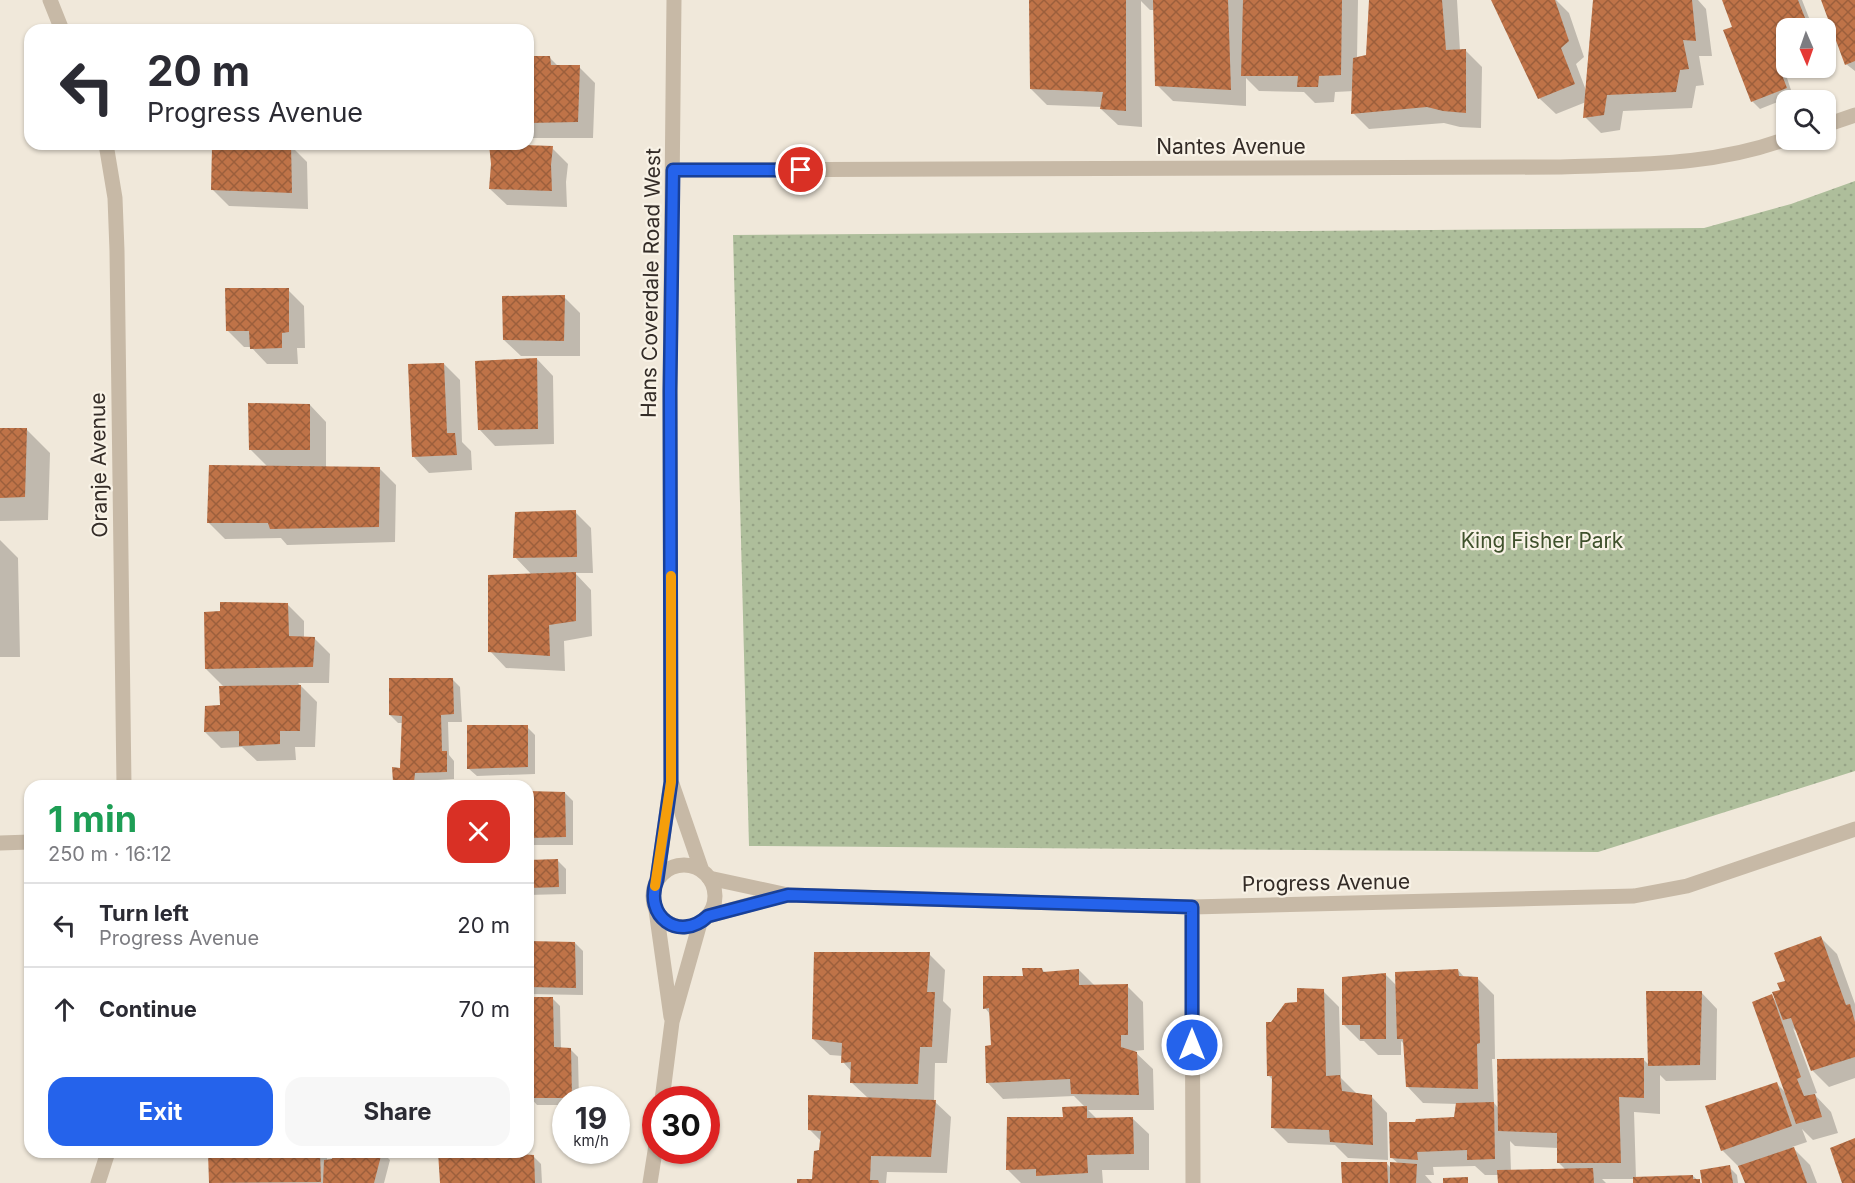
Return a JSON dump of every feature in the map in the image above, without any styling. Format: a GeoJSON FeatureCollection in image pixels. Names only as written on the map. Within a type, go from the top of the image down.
{"type":"FeatureCollection","features":[{"type":"Feature","properties":{"kind":"street"},"geometry":{"type":"LineString","coordinates":[[50,0],[60,24]]}},
{"type":"Feature","properties":{"kind":"street","name":"Hans Coverdale Road West"},"geometry":{"type":"LineString","coordinates":[[657,880],[671,782],[670,391],[674,0]]}},
{"type":"Feature","properties":{"kind":"street"},"geometry":{"type":"LineString","coordinates":[[1836,122],[1855,115]]}},
{"type":"Feature","properties":{"kind":"street","name":"Nantes Avenue"},"geometry":{"type":"LineString","coordinates":[[673,170],[1572,167],[1673,163],[1720,158],[1776,143]]}},
{"type":"Feature","properties":{"kind":"street","name":"Oranje Avenue"},"geometry":{"type":"LineString","coordinates":[[107,150],[115,198],[117,251],[124,780]]}},
{"type":"Feature","properties":{"kind":"street","name":"Hans Coverdale Road West"},"geometry":{"type":"LineString","coordinates":[[671,782],[705,874]]}},
{"type":"Feature","properties":{"kind":"street","name":"Progress Avenue"},"geometry":{"type":"LineString","coordinates":[[705,874],[788,895],[1192,907],[1634,896],[1687,886],[1855,829]]}},
{"type":"Feature","properties":{"kind":"street"},"geometry":{"type":"LineString","coordinates":[[0,843],[24,843]]}},
{"type":"Feature","properties":{"kind":"street"},"geometry":{"type":"LineString","coordinates":[[664,1086],[672,1022],[704,920],[713,907],[715,897],[714,887],[705,874],[682,865],[672,867],[663,873],[653,890],[672,1022]]}},
{"type":"Feature","properties":{"kind":"street","name":"Progress Avenue"},"geometry":{"type":"LineString","coordinates":[[704,920],[788,895]]}},
{"type":"Feature","properties":{"kind":"street"},"geometry":{"type":"LineString","coordinates":[[1192,907],[1193,1183]]}},
{"type":"Feature","properties":{"kind":"street"},"geometry":{"type":"LineString","coordinates":[[656,910],[671,925],[680,927],[690,927],[704,920]]}},
{"type":"Feature","properties":{"kind":"street"},"geometry":{"type":"LineString","coordinates":[[98,1183],[106,1158]]}},
{"type":"Feature","properties":{"kind":"street"},"geometry":{"type":"LineString","coordinates":[[650,1183],[653,1164]]}},
{"type":"Feature","properties":{"kind":"green space","name":"King Fisher Park"},"geometry":{"type":"Polygon","coordinates":[[[1855,181],[1855,771],[1598,852],[749,846],[733,235],[1704,228],[1791,204],[1855,181]]]}},
{"type":"Feature","properties":{"kind":"building"},"geometry":{"type":"Polygon","coordinates":[[[1029,0],[1126,0],[1126,111],[1100,109],[1103,92],[1030,89],[1029,0]]]}},
{"type":"Feature","properties":{"kind":"building"},"geometry":{"type":"Polygon","coordinates":[[[1153,0],[1228,0],[1231,90],[1155,86],[1153,0]]]}},
{"type":"Feature","properties":{"kind":"building"},"geometry":{"type":"Polygon","coordinates":[[[1243,0],[1342,0],[1341,75],[1319,76],[1318,87],[1297,87],[1298,76],[1241,76],[1243,0]]]}},
{"type":"Feature","properties":{"kind":"building"},"geometry":{"type":"Polygon","coordinates":[[[1369,0],[1442,0],[1446,50],[1466,49],[1466,113],[1427,107],[1351,114],[1353,58],[1366,55],[1369,0]]]}},
{"type":"Feature","properties":{"kind":"building"},"geometry":{"type":"Polygon","coordinates":[[[1491,0],[1555,0],[1569,41],[1561,48],[1575,84],[1538,99],[1491,0]]]}},
{"type":"Feature","properties":{"kind":"building"},"geometry":{"type":"Polygon","coordinates":[[[1593,0],[1692,0],[1696,41],[1683,40],[1689,69],[1680,70],[1676,92],[1607,95],[1604,115],[1583,118],[1593,0]]]}},
{"type":"Feature","properties":{"kind":"building"},"geometry":{"type":"Polygon","coordinates":[[[1722,0],[1798,0],[1805,18],[1776,18],[1776,78],[1783,78],[1787,88],[1776,90],[1776,92],[1751,102],[1723,30],[1732,27],[1722,0]]]}},
{"type":"Feature","properties":{"kind":"building"},"geometry":{"type":"Polygon","coordinates":[[[1821,0],[1855,0],[1855,61],[1845,65],[1836,41],[1836,18],[1828,18],[1821,0]]]}},
{"type":"Feature","properties":{"kind":"building"},"geometry":{"type":"Polygon","coordinates":[[[534,56],[550,56],[551,65],[580,65],[578,122],[534,123],[534,56]]]}},
{"type":"Feature","properties":{"kind":"building"},"geometry":{"type":"Polygon","coordinates":[[[534,145],[553,146],[552,191],[489,189],[490,150],[534,150],[534,145]]]}},
{"type":"Feature","properties":{"kind":"building"},"geometry":{"type":"Polygon","coordinates":[[[212,150],[291,150],[292,193],[211,190],[212,150]]]}},
{"type":"Feature","properties":{"kind":"building"},"geometry":{"type":"Polygon","coordinates":[[[225,288],[289,288],[289,332],[282,333],[282,348],[250,349],[249,331],[226,331],[225,288]]]}},
{"type":"Feature","properties":{"kind":"building"},"geometry":{"type":"Polygon","coordinates":[[[565,295],[564,341],[503,340],[502,296],[565,295]]]}},
{"type":"Feature","properties":{"kind":"building"},"geometry":{"type":"Polygon","coordinates":[[[537,358],[538,429],[478,430],[475,361],[537,358]]]}},
{"type":"Feature","properties":{"kind":"building"},"geometry":{"type":"Polygon","coordinates":[[[444,363],[447,433],[455,433],[457,455],[412,457],[408,364],[444,363]]]}},
{"type":"Feature","properties":{"kind":"building"},"geometry":{"type":"Polygon","coordinates":[[[248,403],[310,404],[310,450],[249,450],[248,403]]]}},
{"type":"Feature","properties":{"kind":"building"},"geometry":{"type":"Polygon","coordinates":[[[0,428],[27,428],[25,497],[0,498],[0,428]]]}},
{"type":"Feature","properties":{"kind":"building"},"geometry":{"type":"Polygon","coordinates":[[[209,465],[380,467],[379,527],[270,529],[268,523],[207,523],[209,465]]]}},
{"type":"Feature","properties":{"kind":"building"},"geometry":{"type":"Polygon","coordinates":[[[576,510],[577,557],[513,558],[515,512],[576,510]]]}},
{"type":"Feature","properties":{"kind":"building"},"geometry":{"type":"Polygon","coordinates":[[[576,572],[576,621],[549,625],[550,656],[488,652],[488,575],[576,572]]]}},
{"type":"Feature","properties":{"kind":"building"},"geometry":{"type":"Polygon","coordinates":[[[220,602],[288,603],[289,636],[315,637],[313,667],[205,669],[204,612],[220,611],[220,602]]]}},
{"type":"Feature","properties":{"kind":"building"},"geometry":{"type":"Polygon","coordinates":[[[389,678],[453,678],[454,714],[441,715],[442,751],[447,751],[447,772],[415,773],[414,780],[393,780],[392,767],[400,768],[402,716],[389,715],[389,678]]]}},
{"type":"Feature","properties":{"kind":"building"},"geometry":{"type":"Polygon","coordinates":[[[301,685],[300,731],[280,731],[280,744],[239,746],[239,731],[204,732],[205,706],[220,705],[219,686],[301,685]]]}},
{"type":"Feature","properties":{"kind":"building"},"geometry":{"type":"Polygon","coordinates":[[[467,725],[528,725],[528,767],[467,769],[467,725]]]}},
{"type":"Feature","properties":{"kind":"building"},"geometry":{"type":"Polygon","coordinates":[[[534,791],[565,792],[566,837],[534,838],[534,791]]]}},
{"type":"Feature","properties":{"kind":"building"},"geometry":{"type":"Polygon","coordinates":[[[558,859],[559,887],[534,888],[534,860],[558,859]]]}},
{"type":"Feature","properties":{"kind":"building"},"geometry":{"type":"Polygon","coordinates":[[[1821,936],[1846,1005],[1850,1004],[1855,1022],[1855,1057],[1811,1071],[1791,1018],[1783,1020],[1772,992],[1780,990],[1777,983],[1785,981],[1774,953],[1821,936]]]}},
{"type":"Feature","properties":{"kind":"building"},"geometry":{"type":"Polygon","coordinates":[[[534,941],[575,942],[576,988],[534,987],[534,941]]]}},
{"type":"Feature","properties":{"kind":"building"},"geometry":{"type":"Polygon","coordinates":[[[814,952],[930,952],[927,992],[935,992],[932,1047],[920,1047],[918,1084],[850,1083],[851,1062],[841,1063],[842,1043],[812,1039],[814,952]]]}},
{"type":"Feature","properties":{"kind":"building"},"geometry":{"type":"Polygon","coordinates":[[[1022,968],[1042,968],[1043,972],[1079,969],[1079,985],[1128,984],[1128,1035],[1121,1035],[1121,1047],[1137,1052],[1139,1095],[1071,1094],[1070,1079],[986,1083],[985,1046],[991,1045],[989,1008],[983,1009],[983,976],[1023,976],[1022,968]]]}},
{"type":"Feature","properties":{"kind":"building"},"geometry":{"type":"Polygon","coordinates":[[[1458,969],[1459,976],[1478,977],[1480,1043],[1477,1044],[1478,1089],[1406,1087],[1403,1039],[1397,1039],[1395,972],[1458,969]]]}},
{"type":"Feature","properties":{"kind":"building"},"geometry":{"type":"Polygon","coordinates":[[[1386,973],[1386,1039],[1360,1039],[1360,1025],[1342,1025],[1342,977],[1386,973]]]}},
{"type":"Feature","properties":{"kind":"building"},"geometry":{"type":"Polygon","coordinates":[[[1297,988],[1324,989],[1326,1076],[1340,1075],[1342,1091],[1372,1095],[1373,1145],[1330,1142],[1329,1130],[1271,1128],[1272,1076],[1267,1076],[1266,1022],[1271,1022],[1285,1003],[1297,1002],[1297,988]]]}},
{"type":"Feature","properties":{"kind":"building"},"geometry":{"type":"Polygon","coordinates":[[[1646,991],[1702,991],[1700,1065],[1648,1066],[1646,991]]]}},
{"type":"Feature","properties":{"kind":"building"},"geometry":{"type":"Polygon","coordinates":[[[1772,994],[1801,1077],[1797,1079],[1804,1096],[1815,1094],[1822,1117],[1796,1124],[1752,1002],[1772,994]]]}},
{"type":"Feature","properties":{"kind":"building"},"geometry":{"type":"Polygon","coordinates":[[[534,997],[553,997],[554,1047],[571,1048],[572,1086],[552,1086],[552,1098],[534,1098],[534,997]]]}},
{"type":"Feature","properties":{"kind":"building"},"geometry":{"type":"Polygon","coordinates":[[[1644,1058],[1644,1098],[1619,1097],[1621,1163],[1557,1163],[1557,1133],[1498,1131],[1497,1059],[1644,1058]]]}},
{"type":"Feature","properties":{"kind":"building"},"geometry":{"type":"Polygon","coordinates":[[[1777,1082],[1792,1126],[1721,1151],[1705,1106],[1777,1082]]]}},
{"type":"Feature","properties":{"kind":"building"},"geometry":{"type":"Polygon","coordinates":[[[808,1095],[936,1100],[931,1157],[871,1156],[870,1180],[878,1180],[879,1183],[797,1183],[797,1179],[812,1179],[814,1151],[819,1150],[821,1131],[808,1130],[808,1095]]]}},
{"type":"Feature","properties":{"kind":"building"},"geometry":{"type":"Polygon","coordinates":[[[1494,1102],[1495,1159],[1467,1160],[1467,1150],[1417,1152],[1418,1160],[1390,1158],[1389,1122],[1415,1122],[1416,1119],[1454,1117],[1456,1103],[1494,1102]]]}},
{"type":"Feature","properties":{"kind":"building"},"geometry":{"type":"Polygon","coordinates":[[[1087,1106],[1087,1118],[1133,1117],[1134,1154],[1087,1155],[1088,1173],[1036,1176],[1036,1169],[1006,1170],[1007,1117],[1063,1117],[1062,1107],[1087,1106]]]}},
{"type":"Feature","properties":{"kind":"building"},"geometry":{"type":"Polygon","coordinates":[[[1855,1138],[1855,1183],[1842,1183],[1830,1148],[1855,1138]]]}},
{"type":"Feature","properties":{"kind":"building"},"geometry":{"type":"Polygon","coordinates":[[[1794,1147],[1807,1183],[1745,1183],[1738,1166],[1794,1147]]]}},
{"type":"Feature","properties":{"kind":"building"},"geometry":{"type":"Polygon","coordinates":[[[534,1155],[535,1183],[440,1183],[438,1158],[534,1158],[534,1155]]]}},
{"type":"Feature","properties":{"kind":"building"},"geometry":{"type":"Polygon","coordinates":[[[208,1158],[320,1158],[321,1182],[209,1183],[208,1158]]]}},
{"type":"Feature","properties":{"kind":"building"},"geometry":{"type":"Polygon","coordinates":[[[380,1158],[374,1183],[323,1183],[324,1160],[380,1158]]]}},
{"type":"Feature","properties":{"kind":"building"},"geometry":{"type":"Polygon","coordinates":[[[1341,1162],[1387,1162],[1388,1183],[1342,1183],[1341,1162]]]}},
{"type":"Feature","properties":{"kind":"building"},"geometry":{"type":"Polygon","coordinates":[[[1390,1162],[1417,1164],[1416,1183],[1390,1183],[1390,1162]]]}},
{"type":"Feature","properties":{"kind":"building"},"geometry":{"type":"Polygon","coordinates":[[[1730,1165],[1733,1183],[1702,1183],[1700,1170],[1730,1165]]]}},
{"type":"Feature","properties":{"kind":"building"},"geometry":{"type":"Polygon","coordinates":[[[1593,1168],[1594,1183],[1498,1183],[1497,1170],[1593,1168]]]}},
{"type":"Feature","properties":{"kind":"building"},"geometry":{"type":"Polygon","coordinates":[[[1693,1175],[1693,1179],[1700,1179],[1700,1183],[1633,1183],[1633,1177],[1693,1175]]]}},
{"type":"Feature","properties":{"kind":"building"},"geometry":{"type":"Polygon","coordinates":[[[1468,1177],[1468,1183],[1443,1183],[1443,1178],[1468,1177]]]}},
{"type":"Feature","properties":{"kind":"slow traffic"},"geometry":{"type":"LineString","coordinates":[[655,886],[671,782],[671,576]]}},
{"type":"Feature","properties":{"kind":"route"},"geometry":{"type":"LineString","coordinates":[[801,170],[673,170],[670,391],[671,782],[657,880],[653,890],[656,910],[671,925],[690,927],[700,923],[708,916],[788,895],[1192,907],[1192,1045]]}}]}
